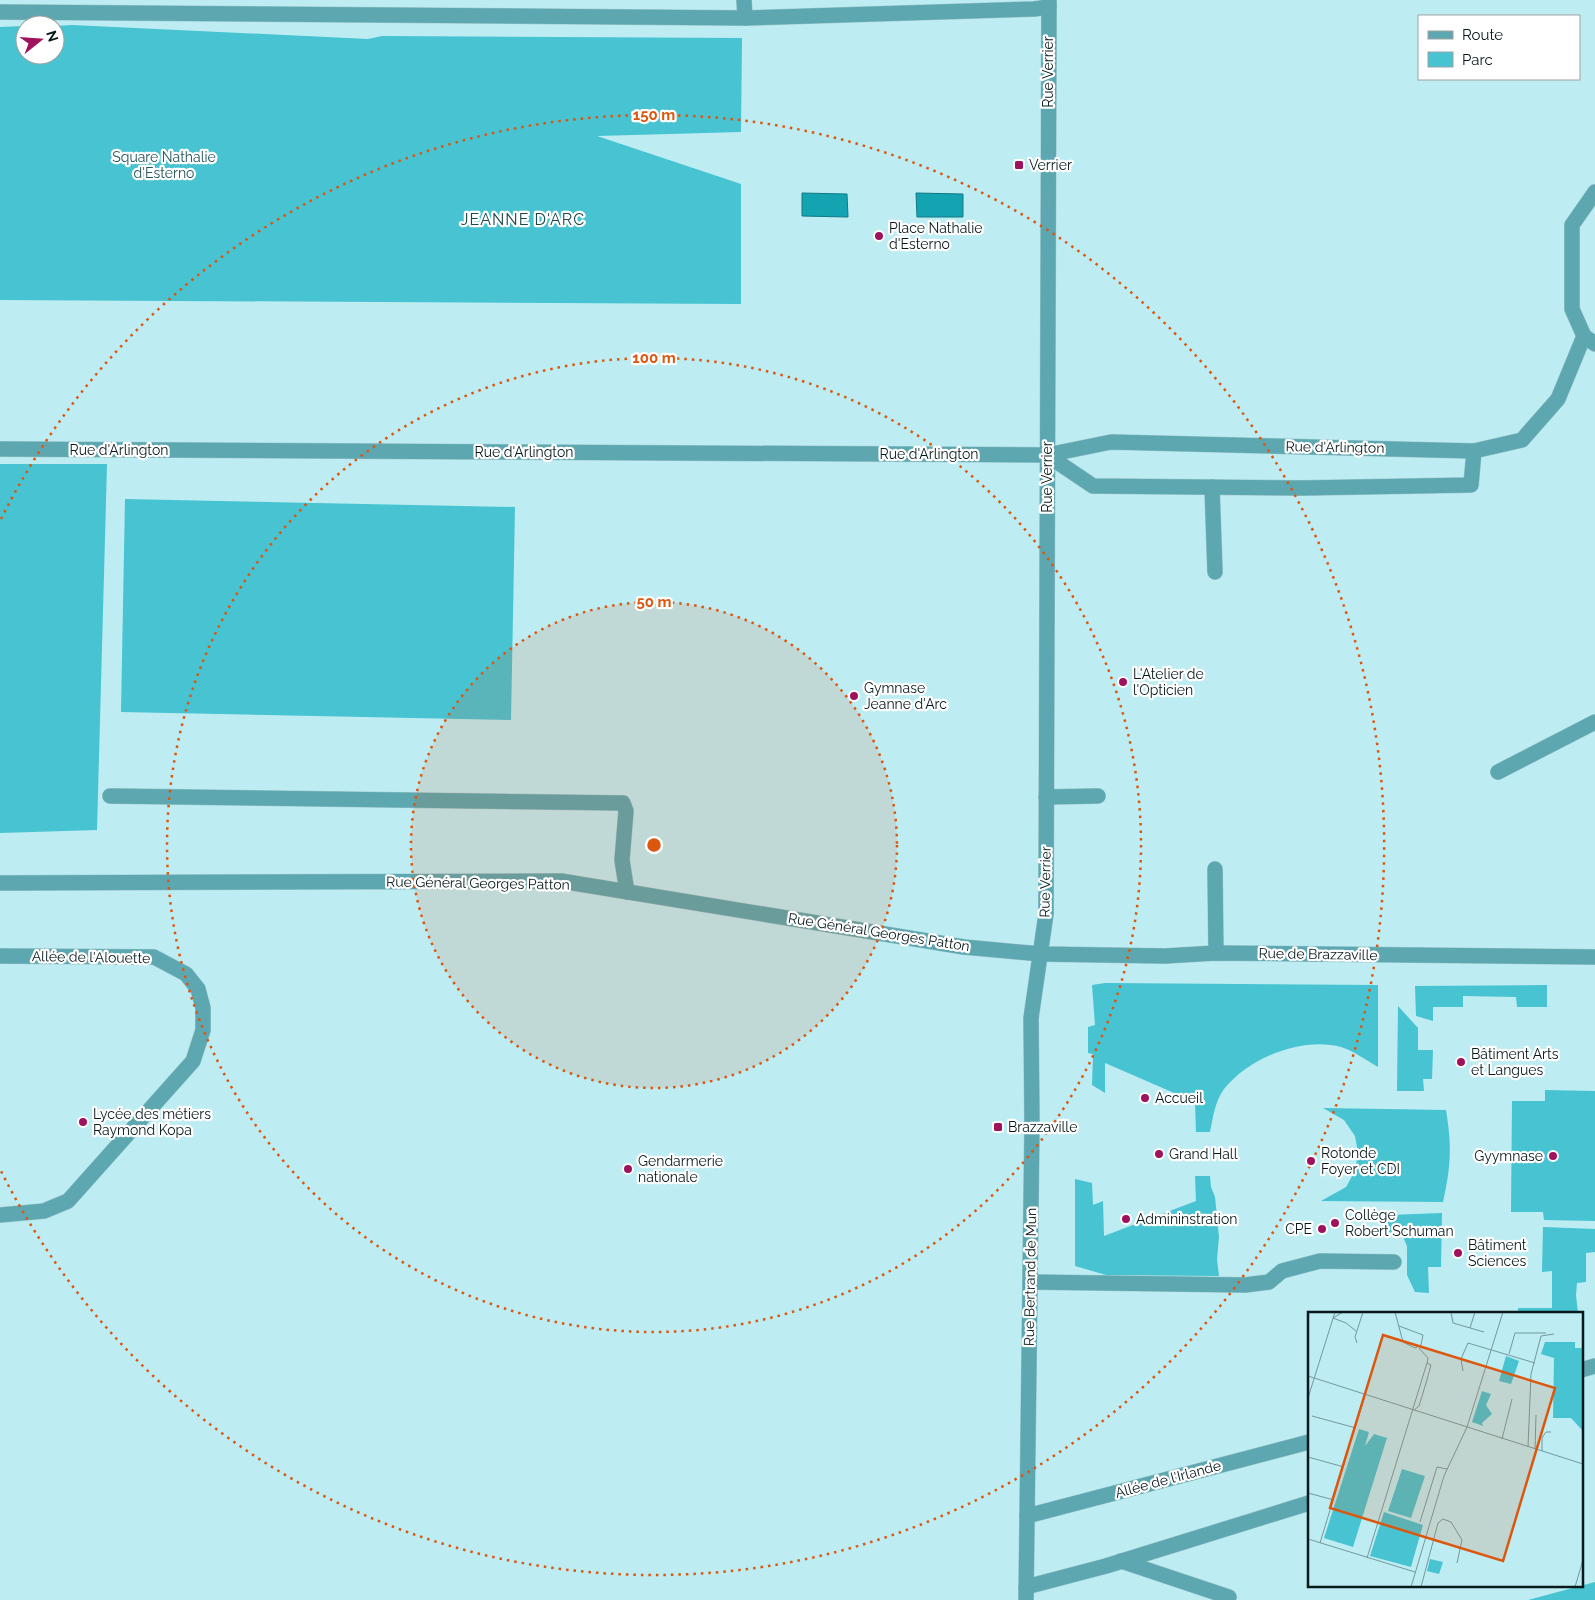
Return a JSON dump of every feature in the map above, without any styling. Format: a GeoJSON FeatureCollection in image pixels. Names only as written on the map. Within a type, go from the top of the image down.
{"type":"FeatureCollection","features":[{"type":"Feature","properties":{"kind":"street"},"geometry":{"type":"LineString","coordinates":[[744,0],[745,18]]}},
{"type":"Feature","properties":{"kind":"street"},"geometry":{"type":"LineString","coordinates":[[0,12],[71,6],[382,7],[745,18],[1034,9],[1048,3]]}},
{"type":"Feature","properties":{"kind":"street","name":"Rue Verrier"},"geometry":{"type":"LineString","coordinates":[[1040,954],[1046,914],[1048,3]]}},
{"type":"Feature","properties":{"kind":"street"},"geometry":{"type":"LineString","coordinates":[[1589,340],[1572,310],[1572,225],[1595,192]]}},
{"type":"Feature","properties":{"kind":"street","name":"Rue d'Arlington"},"geometry":{"type":"LineString","coordinates":[[0,449],[1048,455],[1111,442],[1474,451],[1522,440],[1558,400],[1589,340]]}},
{"type":"Feature","properties":{"kind":"street"},"geometry":{"type":"LineString","coordinates":[[1048,455],[1093,486],[1303,488],[1471,485],[1474,451]]}},
{"type":"Feature","properties":{"kind":"street"},"geometry":{"type":"LineString","coordinates":[[1212,487],[1215,572]]}},
{"type":"Feature","properties":{"kind":"street"},"geometry":{"type":"LineString","coordinates":[[1498,772],[1595,722]]}},
{"type":"Feature","properties":{"kind":"street"},"geometry":{"type":"LineString","coordinates":[[110,796],[623,803],[626,811],[622,860],[627,892]]}},
{"type":"Feature","properties":{"kind":"street"},"geometry":{"type":"LineString","coordinates":[[1046,798],[1098,796]]}},
{"type":"Feature","properties":{"kind":"street"},"geometry":{"type":"LineString","coordinates":[[1215,869],[1216,953]]}},
{"type":"Feature","properties":{"kind":"street","name":"Rue Général Georges Patton"},"geometry":{"type":"LineString","coordinates":[[0,883],[561,881],[964,947],[1040,954]]}},
{"type":"Feature","properties":{"kind":"street","name":"Rue de Brazzaville"},"geometry":{"type":"LineString","coordinates":[[1040,954],[1165,956],[1216,953],[1595,957]]}},
{"type":"Feature","properties":{"kind":"street","name":"Rue Bertrand de Mun"},"geometry":{"type":"LineString","coordinates":[[1026,1593],[1031,1018],[1040,954]]}},
{"type":"Feature","properties":{"kind":"street","name":"Allée de l'Alouette"},"geometry":{"type":"LineString","coordinates":[[0,956],[154,956],[186,974],[198,989],[203,1008],[203,1030],[194,1061],[68,1201],[44,1211],[0,1215]]}},
{"type":"Feature","properties":{"kind":"street"},"geometry":{"type":"LineString","coordinates":[[1030,1282],[1245,1285],[1269,1282],[1282,1271],[1320,1261],[1394,1262]]}},
{"type":"Feature","properties":{"kind":"street"},"geometry":{"type":"LineString","coordinates":[[1582,1370],[1595,1366]]}},
{"type":"Feature","properties":{"kind":"street","name":"Allée de l'Irlande"},"geometry":{"type":"LineString","coordinates":[[1027,1516],[1308,1442]]}},
{"type":"Feature","properties":{"kind":"street"},"geometry":{"type":"LineString","coordinates":[[1026,1593],[1121,1561],[1308,1503]]}},
{"type":"Feature","properties":{"kind":"street"},"geometry":{"type":"LineString","coordinates":[[1121,1561],[1229,1597]]}},
{"type":"Feature","properties":{"kind":"green space","name":"Square Nathalie d'Esterno"},"geometry":{"type":"Polygon","coordinates":[[[65,25],[368,39],[382,36],[742,38],[741,132],[597,136],[741,184],[741,304],[0,300],[0,27],[15,26],[15,65],[65,65],[65,25]]]}},
{"type":"Feature","properties":{"kind":"green space"},"geometry":{"type":"Polygon","coordinates":[[[0,464],[107,464],[97,830],[0,833],[0,464]]]}},
{"type":"Feature","properties":{"kind":"green space"},"geometry":{"type":"Polygon","coordinates":[[[125,499],[515,507],[511,720],[121,712],[125,499]]]}},
{"type":"Feature","properties":{"kind":"green space"},"geometry":{"type":"Polygon","coordinates":[[[1105,983],[1378,985],[1378,1067],[1346,1049],[1326,1044],[1293,1047],[1277,1052],[1247,1068],[1235,1078],[1224,1089],[1218,1099],[1210,1132],[1196,1132],[1195,1102],[1105,1063],[1105,1093],[1092,1085],[1093,1054],[1088,1053],[1088,1027],[1095,1025],[1092,985],[1105,983]]]}},
{"type":"Feature","properties":{"kind":"green space"},"geometry":{"type":"Polygon","coordinates":[[[1547,985],[1547,1007],[1517,1007],[1516,997],[1463,996],[1463,1007],[1433,1007],[1433,1021],[1416,1016],[1415,986],[1547,985]]]}},
{"type":"Feature","properties":{"kind":"green space"},"geometry":{"type":"Polygon","coordinates":[[[1398,1006],[1418,1028],[1418,1050],[1433,1050],[1432,1079],[1423,1079],[1424,1091],[1397,1091],[1398,1006]]]}},
{"type":"Feature","properties":{"kind":"green space","name":"Gyymnase"},"geometry":{"type":"Polygon","coordinates":[[[1545,1090],[1595,1091],[1595,1221],[1544,1220],[1543,1212],[1511,1212],[1512,1101],[1545,1101],[1545,1090]]]}},
{"type":"Feature","properties":{"kind":"green space"},"geometry":{"type":"Polygon","coordinates":[[[1323,1108],[1446,1110],[1450,1156],[1443,1202],[1321,1201],[1346,1187],[1355,1171],[1358,1153],[1355,1136],[1344,1120],[1323,1108]]]}},
{"type":"Feature","properties":{"kind":"green space"},"geometry":{"type":"Polygon","coordinates":[[[1195,1176],[1210,1176],[1211,1187],[1215,1197],[1219,1237],[1217,1259],[1219,1276],[1106,1275],[1075,1266],[1075,1179],[1092,1183],[1093,1205],[1103,1201],[1104,1236],[1196,1201],[1195,1176]]]}},
{"type":"Feature","properties":{"kind":"green space"},"geometry":{"type":"Polygon","coordinates":[[[1442,1213],[1441,1267],[1428,1267],[1429,1293],[1415,1292],[1407,1275],[1407,1246],[1403,1237],[1389,1232],[1387,1221],[1389,1215],[1442,1213]]]}},
{"type":"Feature","properties":{"kind":"green space"},"geometry":{"type":"Polygon","coordinates":[[[1543,1227],[1595,1229],[1595,1252],[1586,1253],[1586,1282],[1577,1283],[1578,1312],[1518,1312],[1518,1308],[1552,1308],[1552,1271],[1542,1272],[1543,1227]]]}},
{"type":"Feature","properties":{"kind":"green space"},"geometry":{"type":"Polygon","coordinates":[[[1595,1582],[1595,1600],[1528,1600],[1573,1588],[1582,1588],[1582,1585],[1595,1582]]]}},
{"type":"Feature","properties":{"kind":"shaded area"},"geometry":{"type":"Polygon","coordinates":[[[802,193],[847,194],[848,217],[802,216],[802,193]]]}},
{"type":"Feature","properties":{"kind":"shaded area"},"geometry":{"type":"Polygon","coordinates":[[[916,193],[963,194],[963,217],[917,217],[916,193]]]}},
{"type":"Feature","properties":{"kind":"place","name":"Verrier"},"geometry":{"type":"Point","coordinates":[1019,165]}},
{"type":"Feature","properties":{"kind":"place","name":"Place Nathalie d'Esterno"},"geometry":{"type":"Point","coordinates":[879,236]}},
{"type":"Feature","properties":{"kind":"place","name":"L'Atelier de l'Opticien"},"geometry":{"type":"Point","coordinates":[1123,682]}},
{"type":"Feature","properties":{"kind":"place","name":"Gymnase Jeanne d'Arc"},"geometry":{"type":"Point","coordinates":[854,696]}},
{"type":"Feature","properties":{"kind":"place","name":"Bâtiment Arts et Langues"},"geometry":{"type":"Point","coordinates":[1461,1062]}},
{"type":"Feature","properties":{"kind":"place","name":"Accueil"},"geometry":{"type":"Point","coordinates":[1145,1098]}},
{"type":"Feature","properties":{"kind":"place","name":"Lycée des métiers Raymond Kopa"},"geometry":{"type":"Point","coordinates":[83,1122]}},
{"type":"Feature","properties":{"kind":"place","name":"Brazzaville"},"geometry":{"type":"Point","coordinates":[998,1127]}},
{"type":"Feature","properties":{"kind":"place","name":"Grand Hall"},"geometry":{"type":"Point","coordinates":[1159,1154]}},
{"type":"Feature","properties":{"kind":"place","name":"Gyymnase"},"geometry":{"type":"Point","coordinates":[1553,1156]}},
{"type":"Feature","properties":{"kind":"place","name":"Rotonde Foyer et CDI"},"geometry":{"type":"Point","coordinates":[1311,1161]}},
{"type":"Feature","properties":{"kind":"place","name":"Gendarmerie nationale"},"geometry":{"type":"Point","coordinates":[628,1169]}},
{"type":"Feature","properties":{"kind":"place","name":"Admininstration"},"geometry":{"type":"Point","coordinates":[1126,1219]}},
{"type":"Feature","properties":{"kind":"place","name":"Collège Robert Schuman"},"geometry":{"type":"Point","coordinates":[1335,1223]}},
{"type":"Feature","properties":{"kind":"place","name":"CPE"},"geometry":{"type":"Point","coordinates":[1322,1229]}},
{"type":"Feature","properties":{"kind":"place","name":"Bâtiment Sciences"},"geometry":{"type":"Point","coordinates":[1458,1253]}},
{"type":"Feature","properties":{"kind":"district","name":"JEANNE D'ARC"},"geometry":{"type":"Point","coordinates":[523,219]}}]}
